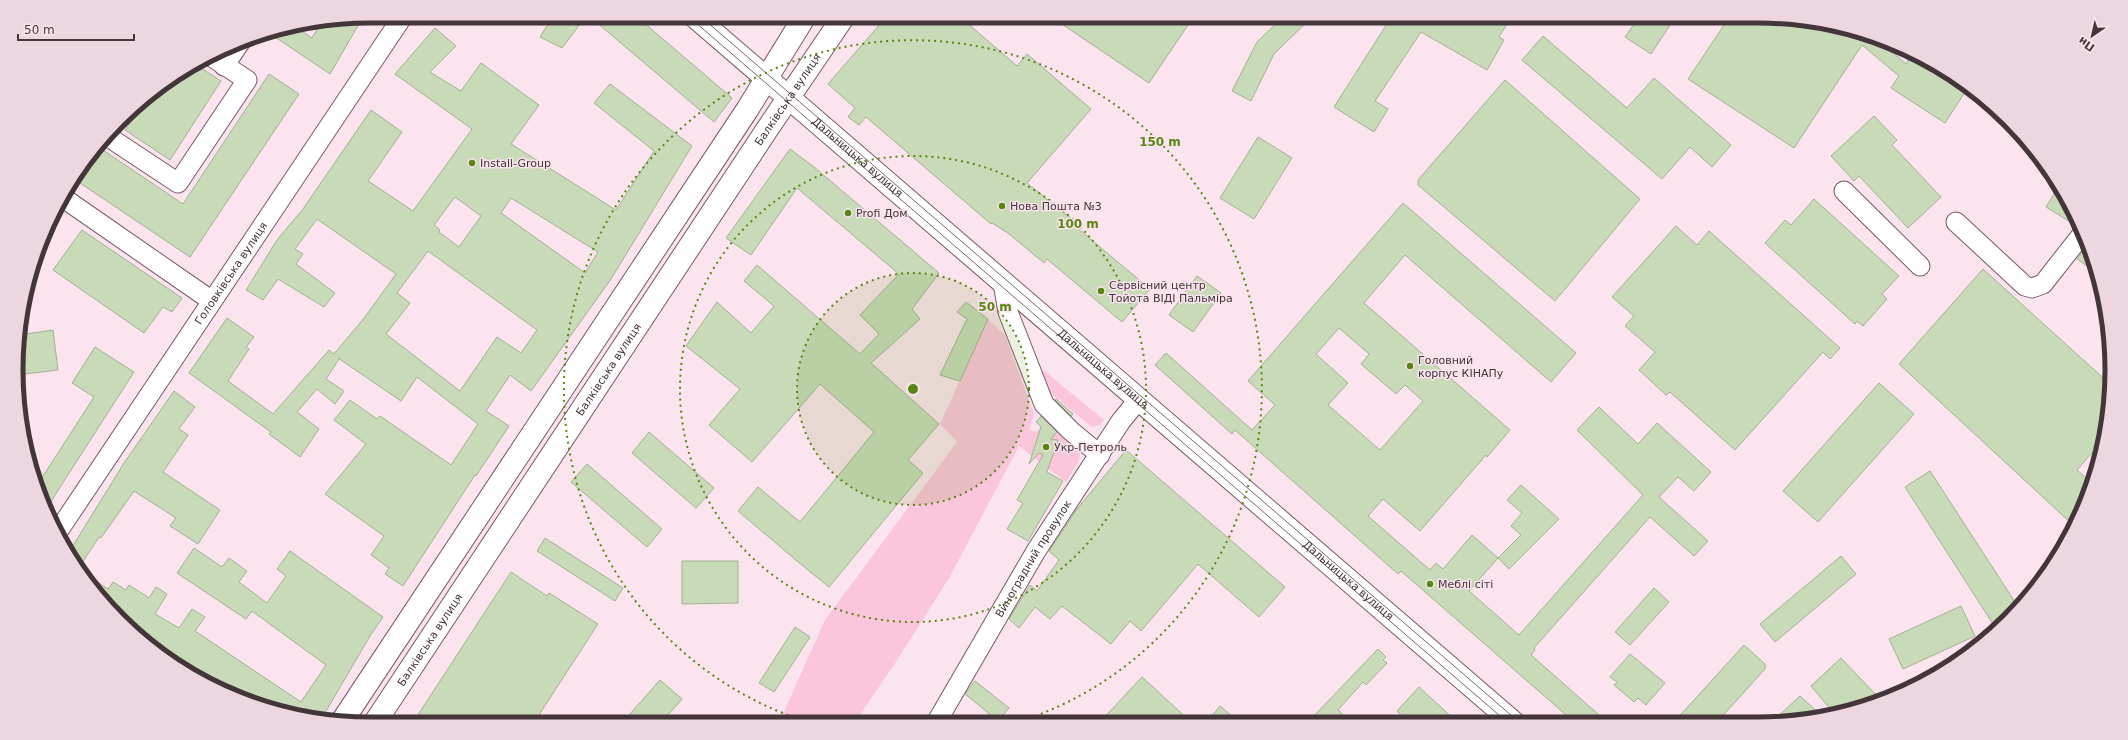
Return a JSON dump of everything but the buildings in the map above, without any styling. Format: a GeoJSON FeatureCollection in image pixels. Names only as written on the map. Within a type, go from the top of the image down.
{"type":"FeatureCollection","features":[{"type":"Feature","properties":{"kind":"main road","name":"Дальницька вулиця"},"geometry":{"type":"LineString","coordinates":[[702,23],[1507,717]]}},
{"type":"Feature","properties":{"kind":"main road"},"geometry":{"type":"LineString","coordinates":[[346,716],[742,117],[800,23]]}},
{"type":"Feature","properties":{"kind":"main road","name":"Балківська вулиця"},"geometry":{"type":"LineString","coordinates":[[379,717],[788,98],[839,23]]}},
{"type":"Feature","properties":{"kind":"street","name":"Головківська вулиця"},"geometry":{"type":"LineString","coordinates":[[61,527],[398,23]]}},
{"type":"Feature","properties":{"kind":"street"},"geometry":{"type":"LineString","coordinates":[[111,139],[178,184],[247,80],[218,61]]}},
{"type":"Feature","properties":{"kind":"street"},"geometry":{"type":"LineString","coordinates":[[1844,191],[1920,266]]}},
{"type":"Feature","properties":{"kind":"street"},"geometry":{"type":"LineString","coordinates":[[67,201],[212,300]]}},
{"type":"Feature","properties":{"kind":"street"},"geometry":{"type":"LineString","coordinates":[[1956,222],[2025,286],[2032,288],[2043,284],[2079,238]]}},
{"type":"Feature","properties":{"kind":"street"},"geometry":{"type":"LineString","coordinates":[[1003,283],[1008,312],[1044,404],[1071,431],[1100,455]]}},
{"type":"Feature","properties":{"kind":"street","name":"Виноградний провулок"},"geometry":{"type":"LineString","coordinates":[[939,717],[1036,551],[1121,421],[1139,399]]}},
{"type":"Feature","properties":{"kind":"shaded area"},"geometry":{"type":"Polygon","coordinates":[[[988,319],[1005,335],[1034,414],[1029,430],[1036,432],[1046,423],[1073,442],[1080,452],[1079,461],[1066,482],[1019,446],[949,578],[894,665],[858,717],[782,717],[825,620],[957,442],[940,424],[988,319]]]}},
{"type":"Feature","properties":{"kind":"shaded area"},"geometry":{"type":"Polygon","coordinates":[[[1036,364],[1104,420],[1100,425],[1092,427],[1049,392],[1036,364]]]}},
{"type":"Feature","properties":{"kind":"tram line"},"geometry":{"type":"LineString","coordinates":[[696,23],[1501,717]]}},
{"type":"Feature","properties":{"kind":"tram line"},"geometry":{"type":"LineString","coordinates":[[708,23],[1513,717]]}},
{"type":"Feature","properties":{"kind":"place","name":"Install-Group"},"geometry":{"type":"Point","coordinates":[472,163]}},
{"type":"Feature","properties":{"kind":"place","name":"Нова Пошта №3"},"geometry":{"type":"Point","coordinates":[1002,206]}},
{"type":"Feature","properties":{"kind":"place","name":"Profi Дом"},"geometry":{"type":"Point","coordinates":[848,213]}},
{"type":"Feature","properties":{"kind":"place","name":"Сервісний центр Тойота ВІДІ Пальміра"},"geometry":{"type":"Point","coordinates":[1101,291]}},
{"type":"Feature","properties":{"kind":"place","name":"Головний корпус КІНАПу"},"geometry":{"type":"Point","coordinates":[1410,366]}},
{"type":"Feature","properties":{"kind":"place","name":"Укр-Петроль"},"geometry":{"type":"Point","coordinates":[1046,447]}},
{"type":"Feature","properties":{"kind":"place","name":"Меблі сіті"},"geometry":{"type":"Point","coordinates":[1430,584]}}]}
